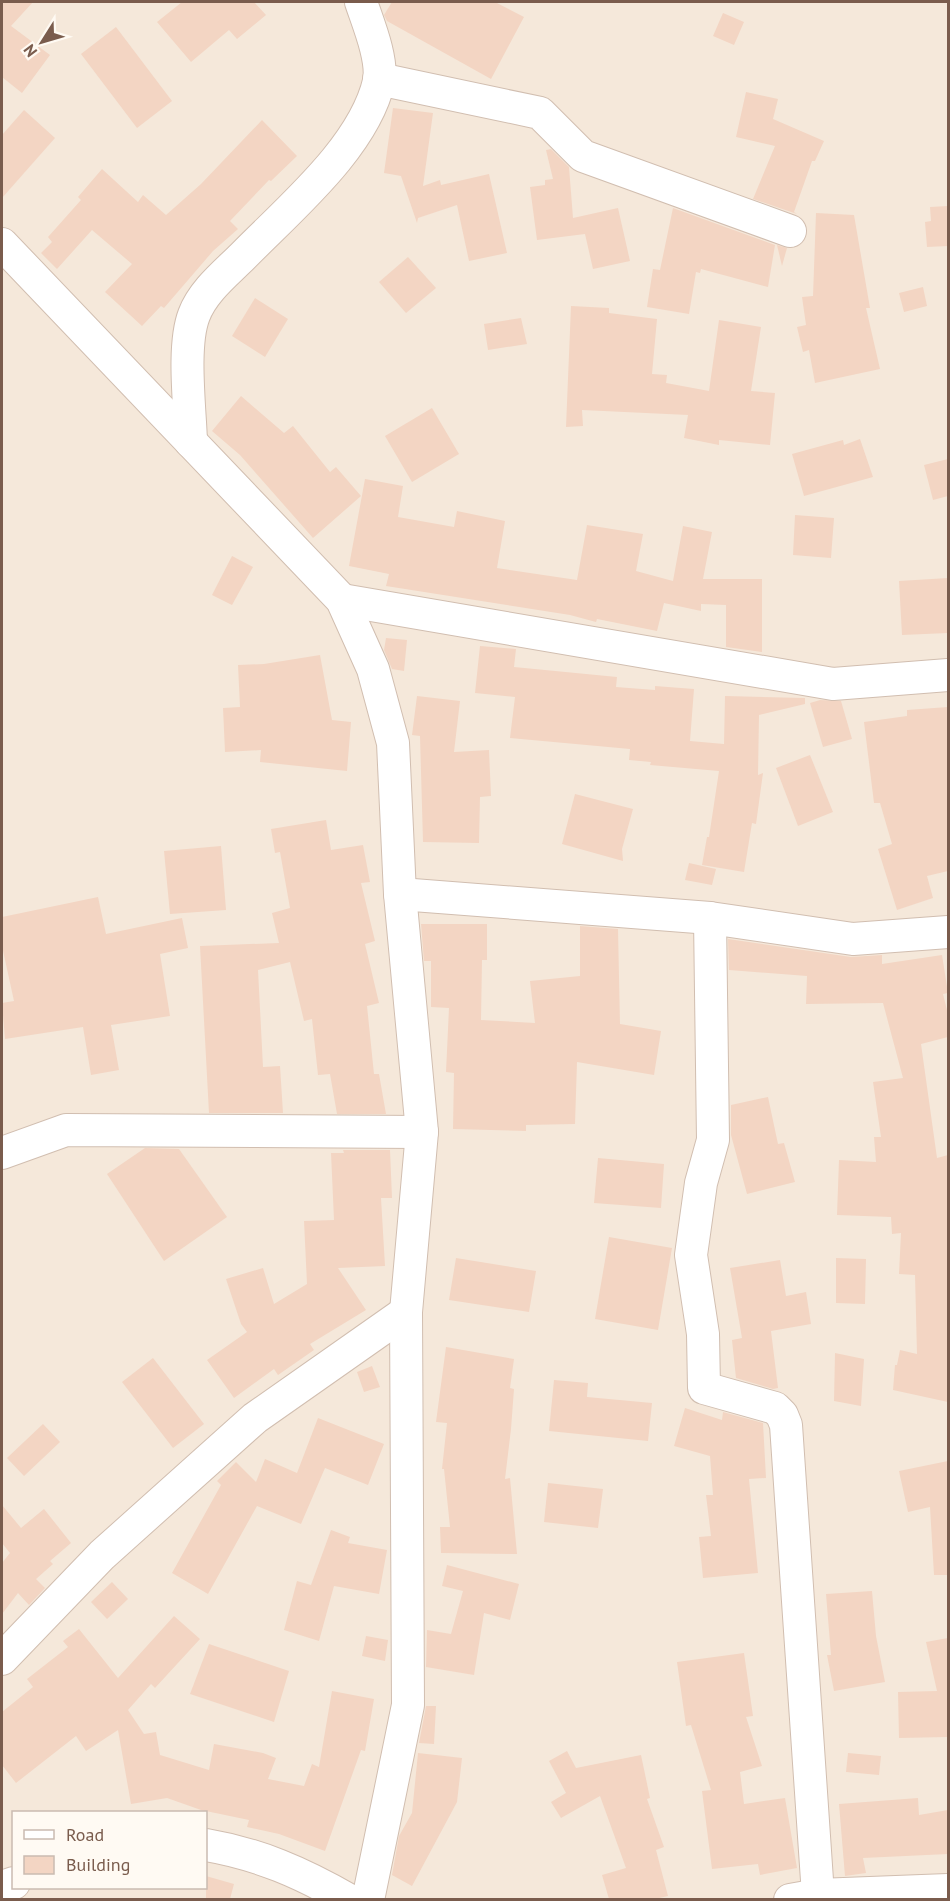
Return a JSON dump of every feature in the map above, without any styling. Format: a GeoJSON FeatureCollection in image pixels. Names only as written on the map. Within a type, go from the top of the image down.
{"type":"FeatureCollection","features":[{"type":"Feature","properties":{"kind":"street"},"geometry":{"type":"LineString","coordinates":[[191,442],[188,340],[194,315],[209,290],[311,187],[344,149],[368,111],[379,79],[374,38],[361,2]]}},
{"type":"Feature","properties":{"kind":"street"},"geometry":{"type":"LineString","coordinates":[[379,79],[540,113],[583,156],[790,231]]}},
{"type":"Feature","properties":{"kind":"street"},"geometry":{"type":"LineString","coordinates":[[2,244],[342,600],[373,669],[393,743],[400,894],[422,1132],[406,1312],[408,1705],[368,1899]]}},
{"type":"Feature","properties":{"kind":"street"},"geometry":{"type":"LineString","coordinates":[[342,600],[833,684],[934,678],[948,675]]}},
{"type":"Feature","properties":{"kind":"street"},"geometry":{"type":"LineString","coordinates":[[400,894],[710,918],[853,939],[948,932]]}},
{"type":"Feature","properties":{"kind":"street"},"geometry":{"type":"LineString","coordinates":[[710,918],[713,1140],[700,1183],[691,1255],[703,1334],[704,1388],[775,1408],[782,1415],[786,1425],[804,1897],[948,1890]]}},
{"type":"Feature","properties":{"kind":"street"},"geometry":{"type":"LineString","coordinates":[[2,1153],[66,1130],[422,1132]]}},
{"type":"Feature","properties":{"kind":"street"},"geometry":{"type":"LineString","coordinates":[[2,1659],[102,1554],[255,1418],[406,1312]]}},
{"type":"Feature","properties":{"kind":"street"},"geometry":{"type":"LineString","coordinates":[[207,1845],[238,1850],[303,1873],[349,1899]]}},
{"type":"Feature","properties":{"kind":"shaded area"},"geometry":{"type":"Polygon","coordinates":[[[2,2],[948,2],[948,1899],[2,1900],[2,2]]]}},
{"type":"Feature","properties":{"kind":"building"},"geometry":{"type":"Polygon","coordinates":[[[2,2],[33,2],[11,26],[50,55],[22,93],[2,77],[2,2]]]}},
{"type":"Feature","properties":{"kind":"building"},"geometry":{"type":"Polygon","coordinates":[[[182,2],[254,2],[266,15],[237,39],[229,30],[191,62],[157,22],[182,2]]]}},
{"type":"Feature","properties":{"kind":"building"},"geometry":{"type":"Polygon","coordinates":[[[392,2],[495,2],[524,17],[491,79],[387,21],[384,15],[392,2]]]}},
{"type":"Feature","properties":{"kind":"building"},"geometry":{"type":"Polygon","coordinates":[[[723,13],[744,22],[734,45],[713,36],[723,13]]]}},
{"type":"Feature","properties":{"kind":"building"},"geometry":{"type":"Polygon","coordinates":[[[116,27],[172,101],[137,128],[81,54],[116,27]]]}},
{"type":"Feature","properties":{"kind":"building"},"geometry":{"type":"Polygon","coordinates":[[[746,92],[778,99],[773,119],[824,141],[815,161],[812,161],[794,212],[797,214],[753,199],[775,146],[736,137],[746,92]]]}},
{"type":"Feature","properties":{"kind":"building"},"geometry":{"type":"Polygon","coordinates":[[[393,108],[433,113],[423,186],[440,180],[441,185],[489,174],[507,253],[469,261],[457,205],[418,218],[417,223],[401,176],[384,173],[393,108]]]}},
{"type":"Feature","properties":{"kind":"building"},"geometry":{"type":"Polygon","coordinates":[[[24,110],[55,138],[2,198],[2,135],[24,110]]]}},
{"type":"Feature","properties":{"kind":"building"},"geometry":{"type":"Polygon","coordinates":[[[262,120],[297,156],[271,181],[269,180],[230,221],[238,229],[213,251],[164,308],[161,306],[142,326],[105,292],[132,264],[92,230],[57,269],[41,253],[52,242],[48,237],[81,200],[78,197],[102,169],[138,202],[143,195],[166,215],[201,184],[262,120]]]}},
{"type":"Feature","properties":{"kind":"building"},"geometry":{"type":"Polygon","coordinates":[[[551,149],[569,167],[573,218],[618,208],[630,261],[593,269],[585,234],[537,240],[530,187],[545,185],[545,180],[553,179],[546,150],[551,149]]]}},
{"type":"Feature","properties":{"kind":"building"},"geometry":{"type":"Polygon","coordinates":[[[948,206],[948,246],[927,247],[925,222],[931,221],[930,207],[948,206]]]}},
{"type":"Feature","properties":{"kind":"building"},"geometry":{"type":"Polygon","coordinates":[[[673,208],[775,245],[768,287],[701,269],[700,273],[696,272],[689,314],[647,307],[653,269],[660,270],[673,208]]]}},
{"type":"Feature","properties":{"kind":"building"},"geometry":{"type":"Polygon","coordinates":[[[816,213],[854,215],[870,308],[866,308],[880,369],[815,383],[809,350],[803,352],[797,327],[806,325],[802,297],[813,296],[816,213]]]}},
{"type":"Feature","properties":{"kind":"building"},"geometry":{"type":"Polygon","coordinates":[[[777,245],[787,248],[782,266],[777,245]]]}},
{"type":"Feature","properties":{"kind":"building"},"geometry":{"type":"Polygon","coordinates":[[[408,257],[436,288],[406,313],[379,282],[408,257]]]}},
{"type":"Feature","properties":{"kind":"building"},"geometry":{"type":"Polygon","coordinates":[[[923,287],[927,306],[904,312],[899,293],[923,287]]]}},
{"type":"Feature","properties":{"kind":"building"},"geometry":{"type":"Polygon","coordinates":[[[255,298],[288,319],[265,357],[232,336],[255,298]]]}},
{"type":"Feature","properties":{"kind":"building"},"geometry":{"type":"Polygon","coordinates":[[[571,306],[609,308],[609,313],[657,319],[652,374],[667,375],[666,383],[709,391],[719,320],[761,327],[751,391],[775,393],[770,445],[719,440],[719,445],[684,438],[688,415],[582,410],[583,426],[566,427],[571,306]]]}},
{"type":"Feature","properties":{"kind":"building"},"geometry":{"type":"Polygon","coordinates":[[[521,318],[527,344],[488,350],[484,324],[521,318]]]}},
{"type":"Feature","properties":{"kind":"building"},"geometry":{"type":"Polygon","coordinates":[[[241,396],[284,433],[293,426],[330,472],[336,467],[361,496],[313,538],[240,455],[212,431],[241,396]]]}},
{"type":"Feature","properties":{"kind":"building"},"geometry":{"type":"Polygon","coordinates":[[[432,408],[459,454],[412,482],[385,436],[432,408]]]}},
{"type":"Feature","properties":{"kind":"building"},"geometry":{"type":"Polygon","coordinates":[[[860,439],[873,477],[804,496],[792,454],[843,440],[844,445],[860,439]]]}},
{"type":"Feature","properties":{"kind":"building"},"geometry":{"type":"Polygon","coordinates":[[[948,459],[948,496],[933,500],[924,465],[948,459]]]}},
{"type":"Feature","properties":{"kind":"building"},"geometry":{"type":"Polygon","coordinates":[[[365,479],[403,486],[398,517],[454,527],[457,511],[505,521],[497,568],[577,580],[587,525],[643,534],[636,571],[673,581],[683,526],[712,532],[703,579],[762,579],[762,652],[726,647],[726,605],[701,604],[701,611],[664,603],[657,631],[597,619],[596,622],[570,615],[386,586],[389,574],[349,566],[365,479]]]}},
{"type":"Feature","properties":{"kind":"building"},"geometry":{"type":"Polygon","coordinates":[[[795,515],[834,518],[831,558],[793,555],[795,515]]]}},
{"type":"Feature","properties":{"kind":"building"},"geometry":{"type":"Polygon","coordinates":[[[232,556],[253,567],[232,605],[212,595],[232,556]]]}},
{"type":"Feature","properties":{"kind":"building"},"geometry":{"type":"Polygon","coordinates":[[[948,578],[948,633],[902,635],[899,581],[948,578]]]}},
{"type":"Feature","properties":{"kind":"building"},"geometry":{"type":"Polygon","coordinates":[[[386,638],[407,640],[404,671],[392,669],[384,650],[386,638]]]}},
{"type":"Feature","properties":{"kind":"building"},"geometry":{"type":"Polygon","coordinates":[[[480,646],[516,649],[514,667],[617,677],[616,687],[655,690],[655,686],[694,689],[690,741],[724,744],[725,696],[805,698],[805,704],[759,715],[758,775],[763,773],[756,824],[752,823],[744,872],[702,865],[707,837],[709,837],[719,771],[650,765],[651,762],[629,760],[630,749],[510,738],[515,697],[475,693],[480,646]]]}},
{"type":"Feature","properties":{"kind":"building"},"geometry":{"type":"Polygon","coordinates":[[[320,655],[332,720],[351,722],[347,771],[260,762],[261,750],[225,752],[223,708],[240,707],[238,665],[264,664],[320,655]]]}},
{"type":"Feature","properties":{"kind":"building"},"geometry":{"type":"Polygon","coordinates":[[[417,696],[460,701],[454,752],[489,750],[491,796],[480,797],[479,843],[423,842],[420,736],[412,735],[417,696]]]}},
{"type":"Feature","properties":{"kind":"building"},"geometry":{"type":"Polygon","coordinates":[[[820,700],[841,701],[852,739],[823,747],[810,703],[820,700]]]}},
{"type":"Feature","properties":{"kind":"building"},"geometry":{"type":"Polygon","coordinates":[[[948,707],[948,871],[927,876],[933,898],[897,910],[878,849],[892,844],[880,803],[874,803],[864,722],[907,716],[907,710],[948,707]]]}},
{"type":"Feature","properties":{"kind":"building"},"geometry":{"type":"Polygon","coordinates":[[[810,755],[833,812],[798,826],[776,768],[810,755]]]}},
{"type":"Feature","properties":{"kind":"building"},"geometry":{"type":"Polygon","coordinates":[[[575,794],[633,809],[622,849],[623,861],[562,844],[575,794]]]}},
{"type":"Feature","properties":{"kind":"building"},"geometry":{"type":"Polygon","coordinates":[[[326,820],[331,850],[363,845],[370,882],[361,883],[375,941],[365,944],[379,1003],[367,1006],[374,1074],[379,1074],[386,1114],[337,1114],[330,1074],[318,1075],[312,1019],[304,1021],[290,962],[258,970],[263,1067],[280,1066],[283,1113],[209,1113],[200,946],[279,943],[272,913],[290,908],[280,852],[275,853],[271,829],[326,820]]]}},
{"type":"Feature","properties":{"kind":"building"},"geometry":{"type":"Polygon","coordinates":[[[221,846],[226,910],[170,914],[164,851],[221,846]]]}},
{"type":"Feature","properties":{"kind":"building"},"geometry":{"type":"Polygon","coordinates":[[[689,863],[716,869],[712,885],[685,880],[689,863]]]}},
{"type":"Feature","properties":{"kind":"building"},"geometry":{"type":"Polygon","coordinates":[[[98,897],[106,934],[182,918],[188,948],[160,954],[170,1016],[111,1025],[119,1070],[91,1075],[83,1027],[5,1039],[2,1003],[14,1001],[2,946],[2,917],[98,897]]]}},
{"type":"Feature","properties":{"kind":"building"},"geometry":{"type":"Polygon","coordinates":[[[421,924],[487,924],[487,960],[482,960],[481,1020],[535,1023],[530,981],[580,976],[580,926],[618,929],[620,1024],[661,1031],[654,1075],[577,1062],[575,1124],[526,1125],[526,1131],[453,1129],[454,1073],[446,1072],[449,1008],[431,1007],[431,961],[424,961],[421,924]]]}},
{"type":"Feature","properties":{"kind":"building"},"geometry":{"type":"Polygon","coordinates":[[[728,939],[851,957],[882,955],[882,964],[942,955],[948,993],[943,994],[948,1014],[948,1037],[921,1044],[937,1158],[948,1155],[948,1402],[893,1390],[895,1365],[897,1365],[900,1350],[917,1354],[915,1275],[899,1274],[901,1233],[892,1234],[891,1217],[837,1215],[839,1160],[876,1162],[874,1137],[881,1137],[873,1082],[903,1078],[883,1003],[806,1004],[807,976],[729,970],[728,939]]]}},
{"type":"Feature","properties":{"kind":"building"},"geometry":{"type":"Polygon","coordinates":[[[768,1097],[778,1144],[784,1143],[795,1182],[747,1194],[731,1135],[731,1105],[768,1097]]]}},
{"type":"Feature","properties":{"kind":"building"},"geometry":{"type":"Polygon","coordinates":[[[145,1148],[179,1149],[227,1217],[164,1261],[107,1174],[145,1148]]]}},
{"type":"Feature","properties":{"kind":"building"},"geometry":{"type":"Polygon","coordinates":[[[343,1150],[390,1150],[392,1198],[381,1198],[385,1266],[338,1268],[366,1310],[310,1344],[314,1350],[278,1375],[274,1369],[234,1398],[207,1360],[247,1332],[241,1324],[226,1279],[263,1268],[274,1304],[307,1284],[304,1221],[334,1220],[331,1153],[344,1153],[343,1150]]]}},
{"type":"Feature","properties":{"kind":"building"},"geometry":{"type":"Polygon","coordinates":[[[598,1158],[664,1164],[661,1208],[594,1203],[598,1158]]]}},
{"type":"Feature","properties":{"kind":"building"},"geometry":{"type":"Polygon","coordinates":[[[609,1237],[672,1248],[658,1330],[595,1319],[609,1237]]]}},
{"type":"Feature","properties":{"kind":"building"},"geometry":{"type":"Polygon","coordinates":[[[456,1258],[536,1271],[529,1312],[449,1300],[456,1258]]]}},
{"type":"Feature","properties":{"kind":"building"},"geometry":{"type":"Polygon","coordinates":[[[836,1258],[866,1259],[865,1304],[836,1303],[836,1258]]]}},
{"type":"Feature","properties":{"kind":"building"},"geometry":{"type":"Polygon","coordinates":[[[780,1260],[786,1296],[806,1292],[811,1324],[771,1331],[778,1388],[773,1389],[736,1378],[732,1340],[742,1338],[730,1268],[780,1260]]]}},
{"type":"Feature","properties":{"kind":"building"},"geometry":{"type":"Polygon","coordinates":[[[446,1347],[514,1359],[510,1388],[514,1389],[511,1429],[505,1479],[510,1478],[517,1554],[441,1553],[440,1527],[450,1527],[444,1469],[442,1469],[447,1423],[436,1422],[446,1347]]]}},
{"type":"Feature","properties":{"kind":"building"},"geometry":{"type":"Polygon","coordinates":[[[835,1353],[864,1359],[861,1406],[834,1401],[835,1353]]]}},
{"type":"Feature","properties":{"kind":"building"},"geometry":{"type":"Polygon","coordinates":[[[153,1358],[204,1424],[173,1448],[122,1382],[153,1358]]]}},
{"type":"Feature","properties":{"kind":"building"},"geometry":{"type":"Polygon","coordinates":[[[372,1366],[380,1387],[364,1392],[357,1372],[372,1366]]]}},
{"type":"Feature","properties":{"kind":"building"},"geometry":{"type":"Polygon","coordinates":[[[554,1380],[588,1383],[587,1397],[652,1403],[648,1441],[549,1431],[554,1380]]]}},
{"type":"Feature","properties":{"kind":"building"},"geometry":{"type":"Polygon","coordinates":[[[685,1408],[722,1420],[723,1412],[763,1423],[766,1478],[749,1479],[758,1573],[703,1578],[699,1537],[711,1536],[706,1495],[713,1495],[710,1456],[674,1446],[685,1408]]]}},
{"type":"Feature","properties":{"kind":"building"},"geometry":{"type":"Polygon","coordinates":[[[318,1418],[384,1444],[368,1485],[325,1468],[301,1524],[257,1506],[208,1594],[172,1573],[221,1485],[217,1481],[236,1462],[256,1482],[265,1459],[297,1473],[318,1418]]]}},
{"type":"Feature","properties":{"kind":"building"},"geometry":{"type":"Polygon","coordinates":[[[43,1424],[60,1442],[24,1476],[7,1458],[43,1424]]]}},
{"type":"Feature","properties":{"kind":"building"},"geometry":{"type":"Polygon","coordinates":[[[948,1461],[948,1575],[934,1575],[930,1507],[908,1512],[899,1471],[948,1461]]]}},
{"type":"Feature","properties":{"kind":"building"},"geometry":{"type":"Polygon","coordinates":[[[548,1483],[603,1489],[598,1528],[544,1522],[548,1483]]]}},
{"type":"Feature","properties":{"kind":"building"},"geometry":{"type":"Polygon","coordinates":[[[2,1505],[21,1528],[44,1509],[71,1543],[50,1561],[53,1564],[36,1579],[45,1588],[29,1605],[18,1593],[2,1614],[2,1563],[10,1553],[2,1543],[2,1505]]]}},
{"type":"Feature","properties":{"kind":"building"},"geometry":{"type":"Polygon","coordinates":[[[331,1530],[350,1537],[348,1543],[387,1550],[379,1594],[334,1586],[319,1641],[284,1630],[297,1581],[311,1585],[331,1530]]]}},
{"type":"Feature","properties":{"kind":"building"},"geometry":{"type":"Polygon","coordinates":[[[447,1565],[519,1584],[510,1620],[484,1613],[474,1675],[426,1667],[427,1630],[451,1634],[463,1591],[442,1586],[447,1565]]]}},
{"type":"Feature","properties":{"kind":"building"},"geometry":{"type":"Polygon","coordinates":[[[112,1582],[128,1599],[107,1619],[91,1602],[112,1582]]]}},
{"type":"Feature","properties":{"kind":"building"},"geometry":{"type":"Polygon","coordinates":[[[872,1591],[876,1636],[885,1682],[834,1691],[827,1655],[831,1655],[826,1594],[872,1591]]]}},
{"type":"Feature","properties":{"kind":"building"},"geometry":{"type":"Polygon","coordinates":[[[174,1616],[200,1639],[155,1688],[151,1684],[128,1710],[144,1734],[156,1732],[160,1755],[209,1770],[214,1744],[263,1753],[276,1758],[268,1779],[304,1786],[312,1764],[319,1767],[332,1691],[374,1699],[365,1751],[361,1750],[325,1851],[279,1834],[247,1827],[249,1820],[201,1810],[167,1798],[131,1804],[118,1730],[86,1751],[76,1736],[16,1783],[2,1765],[2,1712],[33,1687],[27,1679],[68,1647],[63,1641],[79,1629],[118,1678],[174,1616]]]}},
{"type":"Feature","properties":{"kind":"building"},"geometry":{"type":"Polygon","coordinates":[[[366,1636],[388,1640],[385,1661],[362,1656],[366,1636]]]}},
{"type":"Feature","properties":{"kind":"building"},"geometry":{"type":"Polygon","coordinates":[[[948,1638],[948,1737],[899,1738],[898,1692],[937,1691],[926,1642],[948,1638]]]}},
{"type":"Feature","properties":{"kind":"building"},"geometry":{"type":"Polygon","coordinates":[[[209,1644],[289,1671],[274,1722],[190,1694],[209,1644]]]}},
{"type":"Feature","properties":{"kind":"building"},"geometry":{"type":"Polygon","coordinates":[[[744,1653],[753,1716],[746,1717],[762,1766],[740,1772],[744,1804],[785,1798],[797,1868],[760,1875],[758,1864],[712,1869],[702,1791],[711,1790],[691,1725],[686,1726],[677,1662],[744,1653]]]}},
{"type":"Feature","properties":{"kind":"building"},"geometry":{"type":"Polygon","coordinates":[[[426,1706],[436,1706],[434,1744],[419,1743],[426,1706]]]}},
{"type":"Feature","properties":{"kind":"building"},"geometry":{"type":"Polygon","coordinates":[[[567,1751],[576,1768],[641,1755],[650,1798],[647,1799],[664,1847],[656,1850],[668,1896],[655,1899],[609,1899],[602,1875],[626,1868],[600,1796],[561,1818],[551,1802],[566,1793],[549,1761],[567,1751]]]}},
{"type":"Feature","properties":{"kind":"building"},"geometry":{"type":"Polygon","coordinates":[[[418,1753],[462,1758],[457,1802],[412,1886],[392,1875],[399,1836],[412,1813],[418,1753]]]}},
{"type":"Feature","properties":{"kind":"building"},"geometry":{"type":"Polygon","coordinates":[[[848,1753],[881,1756],[879,1775],[846,1772],[848,1753]]]}},
{"type":"Feature","properties":{"kind":"building"},"geometry":{"type":"Polygon","coordinates":[[[918,1798],[919,1815],[948,1810],[948,1854],[863,1858],[866,1873],[845,1876],[839,1804],[918,1798]]]}},
{"type":"Feature","properties":{"kind":"building"},"geometry":{"type":"Polygon","coordinates":[[[207,1876],[234,1884],[230,1899],[206,1899],[207,1876]]]}}]}
